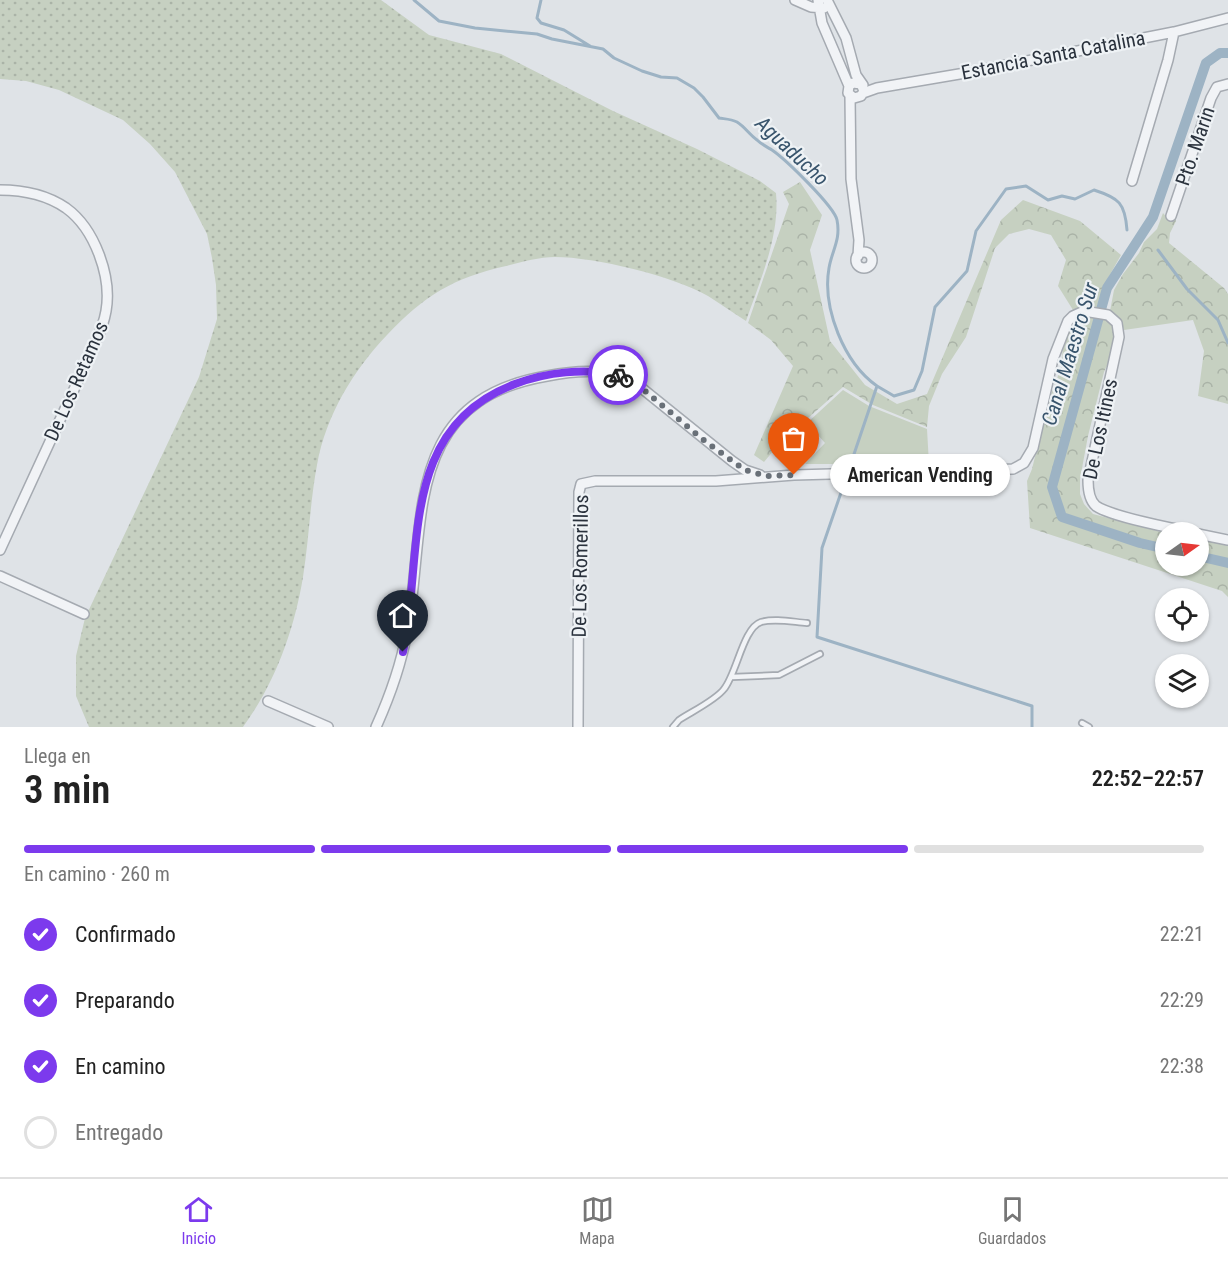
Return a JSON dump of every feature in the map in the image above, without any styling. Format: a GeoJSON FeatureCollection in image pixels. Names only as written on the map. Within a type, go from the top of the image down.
{"type":"FeatureCollection","features":[{"type":"Feature","properties":{"kind":"street"},"geometry":{"type":"LineString","coordinates":[[795,0],[818,4],[829,3],[846,38],[856,91],[850,109],[851,179],[859,240],[858,265],[866,268],[872,260],[859,240]]}},
{"type":"Feature","properties":{"kind":"street"},"geometry":{"type":"LineString","coordinates":[[818,4],[822,23],[856,91]]}},
{"type":"Feature","properties":{"kind":"street","name":"Estancia Santa Catalina"},"geometry":{"type":"LineString","coordinates":[[856,91],[971,72],[1174,32],[1226,17]]}},
{"type":"Feature","properties":{"kind":"street"},"geometry":{"type":"LineString","coordinates":[[1132,181],[1168,60],[1174,32]]}},
{"type":"Feature","properties":{"kind":"street","name":"Pto. Marin"},"geometry":{"type":"LineString","coordinates":[[1171,216],[1211,98],[1217,87],[1228,84]]}},
{"type":"Feature","properties":{"kind":"street","name":"De Los Retamos"},"geometry":{"type":"LineString","coordinates":[[0,190],[15,190],[39,196],[66,208],[82,225],[95,245],[103,266],[107,288],[106,311],[94,346],[0,550]]}},
{"type":"Feature","properties":{"kind":"street"},"geometry":{"type":"LineString","coordinates":[[858,256],[864,252],[868,254]]}},
{"type":"Feature","properties":{"kind":"street","name":"De Los Itines"},"geometry":{"type":"LineString","coordinates":[[1019,466],[1028,458],[1033,448],[1046,393],[1058,362],[1061,336],[1073,316],[1084,311],[1108,315],[1117,323],[1119,338],[1088,480],[1091,498],[1094,504],[1103,510],[1155,524]]}},
{"type":"Feature","properties":{"kind":"street"},"geometry":{"type":"LineString","coordinates":[[376,727],[393,689],[408,632],[419,518],[430,467],[449,432],[466,412],[485,398],[524,381],[559,374],[587,371],[617,375],[639,386],[745,470],[766,476]]}},
{"type":"Feature","properties":{"kind":"street","name":"De Los Romerillos"},"geometry":{"type":"LineString","coordinates":[[578,727],[579,492],[581,484],[595,481],[716,481],[766,476],[993,470],[1019,466]]}},
{"type":"Feature","properties":{"kind":"street"},"geometry":{"type":"LineString","coordinates":[[1209,536],[1228,540]]}},
{"type":"Feature","properties":{"kind":"street"},"geometry":{"type":"LineString","coordinates":[[0,576],[84,614]]}},
{"type":"Feature","properties":{"kind":"street"},"geometry":{"type":"LineString","coordinates":[[268,701],[328,727]]}},
{"type":"Feature","properties":{"kind":"lane"},"geometry":{"type":"LineString","coordinates":[[673,727],[679,720],[723,691],[732,677],[751,628],[768,621],[807,623]]}},
{"type":"Feature","properties":{"kind":"lane"},"geometry":{"type":"LineString","coordinates":[[732,677],[779,675],[820,654]]}},
{"type":"Feature","properties":{"kind":"lane"},"geometry":{"type":"LineString","coordinates":[[1082,723],[1089,727]]}},
{"type":"Feature","properties":{"kind":"green space"},"geometry":{"type":"Polygon","coordinates":[[[0,0],[381,0],[429,35],[501,54],[613,111],[697,149],[760,181],[776,193],[772,242],[746,321],[708,296],[675,281],[612,264],[572,258],[549,257],[518,263],[470,276],[441,290],[414,309],[387,335],[363,363],[334,411],[317,465],[303,577],[294,617],[274,674],[265,693],[243,727],[89,727],[76,696],[76,656],[85,618],[199,377],[217,319],[216,285],[207,234],[175,172],[150,144],[123,120],[59,90],[26,81],[0,79],[0,0]]]}},
{"type":"Feature","properties":{"kind":"green space"},"geometry":{"type":"Polygon","coordinates":[[[800,182],[822,215],[810,250],[830,341],[865,385],[897,404],[927,394],[1001,220],[1023,200],[1080,221],[1121,255],[1103,287],[1097,307],[1085,306],[1073,310],[1058,286],[1066,260],[1051,235],[1029,229],[1009,234],[995,248],[966,337],[942,374],[929,406],[927,427],[873,405],[843,387],[779,444],[764,462],[754,455],[793,366],[771,340],[748,323],[789,204],[783,192],[800,182]]]}},
{"type":"Feature","properties":{"kind":"green space"},"geometry":{"type":"Polygon","coordinates":[[[1163,213],[1172,221],[1175,217],[1176,221],[1170,233],[1169,243],[1224,288],[1228,294],[1228,404],[1198,396],[1204,351],[1193,320],[1124,330],[1119,319],[1110,311],[1114,290],[1144,242],[1157,229],[1163,213]]]}},
{"type":"Feature","properties":{"kind":"green space"},"geometry":{"type":"Polygon","coordinates":[[[1092,314],[1106,318],[1112,324],[1114,335],[1111,357],[1104,372],[1088,436],[1080,479],[1080,494],[1084,504],[1093,514],[1155,530],[1155,569],[1030,528],[1027,481],[1049,400],[1061,368],[1064,337],[1076,319],[1092,314]]]}},
{"type":"Feature","properties":{"kind":"green space"},"geometry":{"type":"Polygon","coordinates":[[[843,390],[869,406],[927,429],[929,464],[805,464],[825,443],[807,423],[843,390]]]}},
{"type":"Feature","properties":{"kind":"green space"},"geometry":{"type":"Polygon","coordinates":[[[1209,541],[1228,545],[1228,597],[1222,591],[1176,576],[1209,576],[1209,541]]]}},
{"type":"Feature","properties":{"kind":"building"},"geometry":{"type":"Polygon","coordinates":[[[804,425],[818,439],[792,461],[779,448],[804,425]]]}},
{"type":"Feature","properties":{"kind":"waterway","name":"Aguaducho"},"geometry":{"type":"LineString","coordinates":[[414,0],[439,21],[475,28],[537,34],[603,49],[614,58],[642,71],[661,77],[677,78],[694,88],[719,118],[737,122],[778,155],[819,194],[834,213],[838,227],[837,239],[829,268],[828,284],[832,317],[845,349],[865,376],[877,386]]}},
{"type":"Feature","properties":{"kind":"waterway","name":"Aguaducho"},"geometry":{"type":"LineString","coordinates":[[541,0],[537,18],[541,23],[564,30],[590,46]]}},
{"type":"Feature","properties":{"kind":"waterway","name":"Canal Maestro Sur"},"geometry":{"type":"LineString","coordinates":[[1155,546],[1062,517],[1052,487],[1107,288],[1153,217],[1206,63],[1220,53],[1228,53]]}},
{"type":"Feature","properties":{"kind":"waterway"},"geometry":{"type":"LineString","coordinates":[[851,463],[877,386],[894,396],[914,390],[922,371],[935,307],[967,271],[976,231],[1006,189],[1026,186],[1048,200],[1062,196],[1075,199],[1094,190],[1119,203],[1125,213],[1127,230]]}},
{"type":"Feature","properties":{"kind":"waterway"},"geometry":{"type":"LineString","coordinates":[[1158,250],[1187,289],[1218,320],[1228,343]]}},
{"type":"Feature","properties":{"kind":"waterway"},"geometry":{"type":"LineString","coordinates":[[845,481],[822,548],[817,637],[1032,706],[1032,727]]}},
{"type":"Feature","properties":{"kind":"waterway","name":"Canal Maestro Sur"},"geometry":{"type":"LineString","coordinates":[[1209,559],[1228,563]]}},
{"type":"Feature","properties":{"kind":"way so far"},"geometry":{"type":"LineString","coordinates":[[618,375],[639,386],[706,442],[745,470],[766,476],[794,475]]}},
{"type":"Feature","properties":{"kind":"place","name":"American Vending"},"geometry":{"type":"Point","coordinates":[794,475]}},
{"type":"Feature","properties":{"kind":"route"},"geometry":{"type":"LineString","coordinates":[[403,652],[408,632],[423,493],[430,467],[449,432],[476,404],[508,386],[568,372],[587,371],[618,375]]}}]}
